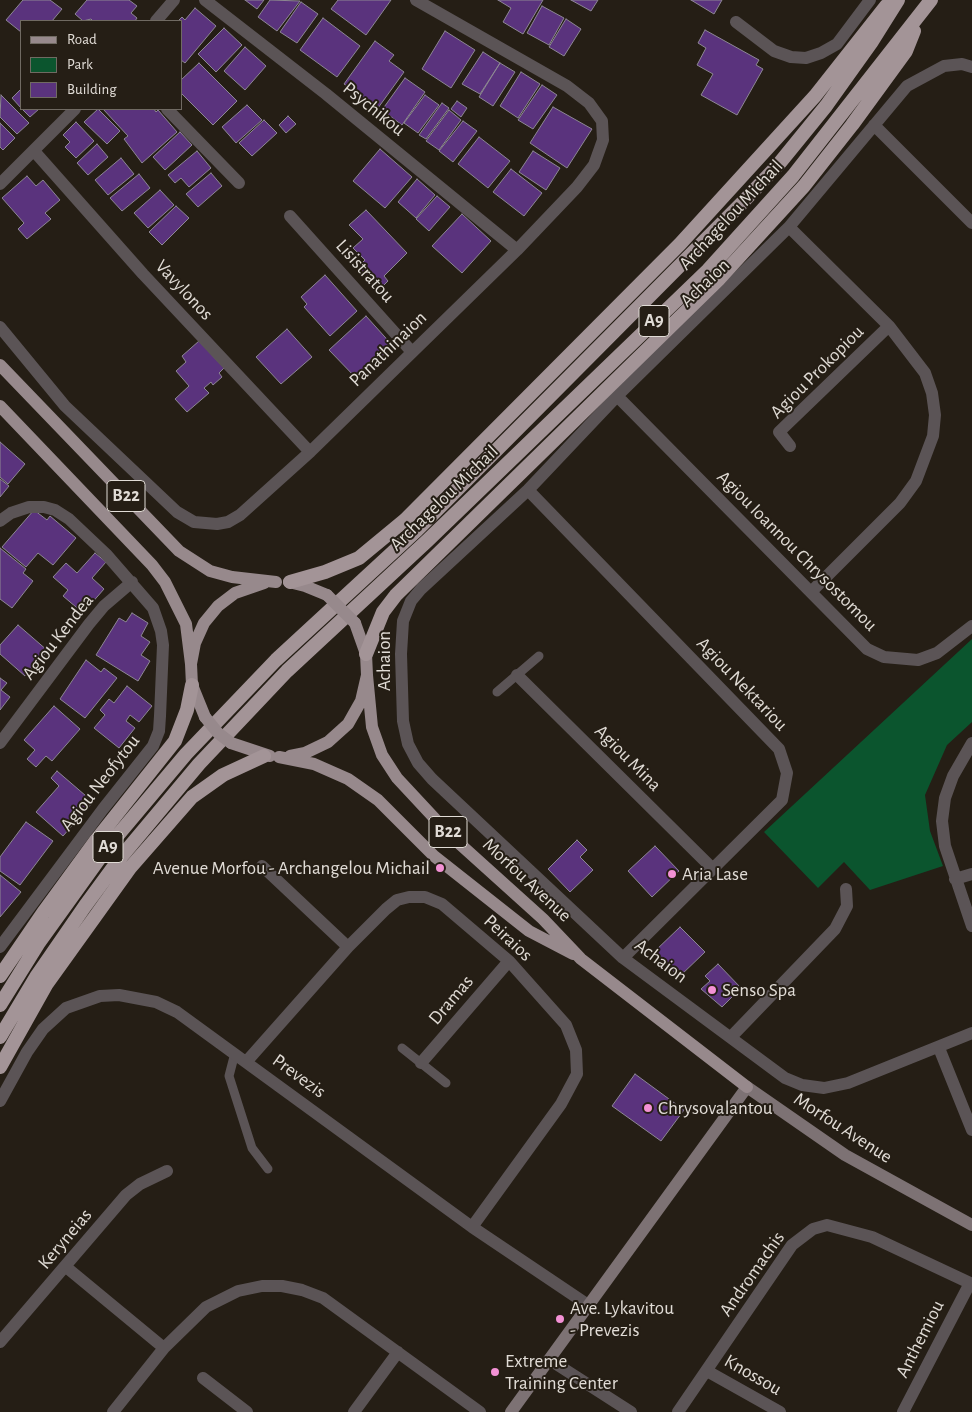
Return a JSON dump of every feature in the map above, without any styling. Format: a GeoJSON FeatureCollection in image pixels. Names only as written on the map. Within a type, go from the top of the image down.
{"type":"FeatureCollection","features":[{"type":"Feature","properties":{"kind":"highway"},"geometry":{"type":"LineString","coordinates":[[283,582],[325,572],[358,558],[405,520],[686,237],[815,96],[862,35],[892,0]]}},
{"type":"Feature","properties":{"kind":"highway","name":"Archagelou Michail"},"geometry":{"type":"LineString","coordinates":[[0,1005],[38,944],[107,848],[186,754],[276,660],[417,530],[754,191],[778,165],[826,106],[871,44],[898,0]]}},
{"type":"Feature","properties":{"kind":"highway","name":"Archagelou Michail"},"geometry":{"type":"LineString","coordinates":[[0,1037],[36,978],[85,906],[121,857],[199,764],[287,671],[434,535],[708,270],[793,176],[931,0]]}},
{"type":"Feature","properties":{"kind":"highway"},"geometry":{"type":"LineString","coordinates":[[366,654],[383,612],[396,596],[718,280],[804,186],[906,51],[920,16]]}},
{"type":"Feature","properties":{"kind":"highway"},"geometry":{"type":"LineString","coordinates":[[0,976],[97,839],[176,741],[187,710],[192,685]]}},
{"type":"Feature","properties":{"kind":"highway"},"geometry":{"type":"LineString","coordinates":[[0,1067],[46,985],[130,868],[192,797],[224,775],[264,756]]}},
{"type":"Feature","properties":{"kind":"main road","name":"B22"},"geometry":{"type":"LineString","coordinates":[[0,365],[179,551],[210,570],[232,577],[283,582],[327,595],[355,623],[366,654],[367,675],[361,701],[348,724],[328,742],[305,753],[279,757],[264,756],[231,743],[218,733],[205,717],[192,685],[186,624],[165,582],[152,565],[0,406]]}},
{"type":"Feature","properties":{"kind":"main road","name":"B22"},"geometry":{"type":"LineString","coordinates":[[191,664],[195,643],[204,623],[218,606],[235,593],[255,585],[283,582]]}},
{"type":"Feature","properties":{"kind":"main road","name":"Morfou Avenue"},"geometry":{"type":"LineString","coordinates":[[367,675],[372,726],[382,754],[397,778],[451,836],[544,919],[581,959],[747,1087],[844,1155],[972,1225]]}},
{"type":"Feature","properties":{"kind":"main road","name":"Morfou Avenue"},"geometry":{"type":"LineString","coordinates":[[279,757],[314,764],[348,779],[378,800],[434,856],[529,932],[581,959]]}},
{"type":"Feature","properties":{"kind":"main road"},"geometry":{"type":"LineString","coordinates":[[511,1412],[747,1087]]}},
{"type":"Feature","properties":{"kind":"street"},"geometry":{"type":"LineString","coordinates":[[157,20],[174,0]]}},
{"type":"Feature","properties":{"kind":"street","name":"Psychikou"},"geometry":{"type":"LineString","coordinates":[[205,0],[333,100],[517,250]]}},
{"type":"Feature","properties":{"kind":"street","name":"Panathinaion"},"geometry":{"type":"LineString","coordinates":[[0,327],[65,406],[177,512],[194,522],[217,524],[228,522],[240,515],[310,452],[517,250],[577,187],[594,165],[603,140],[602,121],[590,103],[567,86],[416,0]]}},
{"type":"Feature","properties":{"kind":"street"},"geometry":{"type":"LineString","coordinates":[[736,22],[774,51],[791,58],[806,58],[821,54],[837,44],[870,0]]}},
{"type":"Feature","properties":{"kind":"street","name":"Achaion"},"geometry":{"type":"LineString","coordinates":[[972,67],[962,64],[944,66],[926,74],[907,86],[789,227],[617,396],[528,490],[421,589],[411,601],[402,621],[401,654],[403,721],[408,744],[418,763],[432,779],[623,958],[785,1078],[802,1085],[824,1088],[848,1083],[939,1048],[972,1033]]}},
{"type":"Feature","properties":{"kind":"street"},"geometry":{"type":"LineString","coordinates":[[0,184],[74,110]]}},
{"type":"Feature","properties":{"kind":"street"},"geometry":{"type":"LineString","coordinates":[[168,110],[239,183]]}},
{"type":"Feature","properties":{"kind":"street"},"geometry":{"type":"LineString","coordinates":[[874,125],[972,223]]}},
{"type":"Feature","properties":{"kind":"street","name":"Vavylonos"},"geometry":{"type":"LineString","coordinates":[[34,151],[143,274],[310,452]]}},
{"type":"Feature","properties":{"kind":"street","name":"Lisistratou"},"geometry":{"type":"LineString","coordinates":[[290,216],[412,352]]}},
{"type":"Feature","properties":{"kind":"street"},"geometry":{"type":"LineString","coordinates":[[789,227],[889,326],[925,373],[932,393],[935,415],[933,436],[916,480],[900,503],[812,591]]}},
{"type":"Feature","properties":{"kind":"street","name":"Agiou Prokopiou"},"geometry":{"type":"LineString","coordinates":[[790,446],[779,432],[889,326]]}},
{"type":"Feature","properties":{"kind":"street","name":"Agiou Ioannou Chrysostomou"},"geometry":{"type":"LineString","coordinates":[[617,396],[812,591],[867,649],[884,657],[918,660],[937,652],[972,626]]}},
{"type":"Feature","properties":{"kind":"street","name":"Agiou Nektariou"},"geometry":{"type":"LineString","coordinates":[[528,490],[779,749],[787,773],[782,800],[623,958]]}},
{"type":"Feature","properties":{"kind":"street","name":"Agiou Neofytou"},"geometry":{"type":"LineString","coordinates":[[0,520],[11,513],[30,507],[44,507],[55,510],[87,533],[153,608],[161,631],[162,689],[157,740],[0,947]]}},
{"type":"Feature","properties":{"kind":"street","name":"Agiou Kendea"},"geometry":{"type":"LineString","coordinates":[[0,743],[89,624],[104,606],[132,582]]}},
{"type":"Feature","properties":{"kind":"street","name":"Agiou Mina"},"geometry":{"type":"LineString","coordinates":[[518,675],[712,868]]}},
{"type":"Feature","properties":{"kind":"street"},"geometry":{"type":"LineString","coordinates":[[972,743],[966,750],[953,776],[945,798],[942,821],[944,846],[972,926]]}},
{"type":"Feature","properties":{"kind":"street"},"geometry":{"type":"LineString","coordinates":[[262,866],[348,946]]}},
{"type":"Feature","properties":{"kind":"street"},"geometry":{"type":"LineString","coordinates":[[955,879],[972,874]]}},
{"type":"Feature","properties":{"kind":"street"},"geometry":{"type":"LineString","coordinates":[[731,1037],[835,929],[847,906],[846,889]]}},
{"type":"Feature","properties":{"kind":"street","name":"Peiraios"},"geometry":{"type":"LineString","coordinates":[[247,1061],[348,946],[397,900],[425,897],[442,904],[508,961],[566,1025],[576,1050],[577,1074],[561,1104],[472,1227]]}},
{"type":"Feature","properties":{"kind":"street","name":"Dramas"},"geometry":{"type":"LineString","coordinates":[[421,1063],[508,961]]}},
{"type":"Feature","properties":{"kind":"street","name":"Prevezis"},"geometry":{"type":"LineString","coordinates":[[0,1101],[27,1052],[43,1029],[66,1008],[100,996],[119,995],[156,1002],[177,1012],[247,1061],[472,1227],[588,1305]]}},
{"type":"Feature","properties":{"kind":"street"},"geometry":{"type":"LineString","coordinates":[[939,1048],[972,1130]]}},
{"type":"Feature","properties":{"kind":"street","name":"Keryneias"},"geometry":{"type":"LineString","coordinates":[[0,1342],[126,1195],[140,1184],[167,1171]]}},
{"type":"Feature","properties":{"kind":"street","name":"Andromachis"},"geometry":{"type":"LineString","coordinates":[[678,1412],[792,1245],[813,1228],[827,1225],[872,1237],[971,1284]]}},
{"type":"Feature","properties":{"kind":"street"},"geometry":{"type":"LineString","coordinates":[[66,1267],[164,1348]]}},
{"type":"Feature","properties":{"kind":"street","name":"Anthemiou"},"geometry":{"type":"LineString","coordinates":[[903,1412],[971,1284]]}},
{"type":"Feature","properties":{"kind":"street"},"geometry":{"type":"LineString","coordinates":[[113,1412],[164,1348],[196,1315],[218,1300],[238,1291],[262,1286],[282,1286],[302,1290],[323,1298],[480,1412]]}},
{"type":"Feature","properties":{"kind":"street"},"geometry":{"type":"LineString","coordinates":[[354,1412],[398,1352]]}},
{"type":"Feature","properties":{"kind":"street"},"geometry":{"type":"LineString","coordinates":[[550,1360],[631,1412]]}},
{"type":"Feature","properties":{"kind":"street","name":"Knossou"},"geometry":{"type":"LineString","coordinates":[[707,1371],[780,1412]]}},
{"type":"Feature","properties":{"kind":"street"},"geometry":{"type":"LineString","coordinates":[[203,1378],[247,1412]]}},
{"type":"Feature","properties":{"kind":"lane"},"geometry":{"type":"LineString","coordinates":[[498,692],[539,656]]}},
{"type":"Feature","properties":{"kind":"lane"},"geometry":{"type":"LineString","coordinates":[[402,1048],[446,1083]]}},
{"type":"Feature","properties":{"kind":"lane"},"geometry":{"type":"LineString","coordinates":[[235,1053],[229,1076],[252,1148],[268,1169]]}},
{"type":"Feature","properties":{"kind":"green space"},"geometry":{"type":"Polygon","coordinates":[[[972,639],[972,722],[947,745],[925,795],[930,831],[943,866],[870,890],[844,862],[818,888],[764,832],[972,639]]]}},
{"type":"Feature","properties":{"kind":"building"},"geometry":{"type":"Polygon","coordinates":[[[23,0],[50,0],[62,9],[53,20],[20,20],[20,31],[6,20],[23,0]]]}},
{"type":"Feature","properties":{"kind":"building"},"geometry":{"type":"Polygon","coordinates":[[[87,0],[129,0],[137,6],[131,13],[137,18],[136,20],[82,20],[75,14],[87,0]]]}},
{"type":"Feature","properties":{"kind":"building"},"geometry":{"type":"Polygon","coordinates":[[[245,0],[264,0],[257,9],[245,0]]]}},
{"type":"Feature","properties":{"kind":"building"},"geometry":{"type":"Polygon","coordinates":[[[270,0],[300,1],[277,31],[258,17],[270,0]]]}},
{"type":"Feature","properties":{"kind":"building"},"geometry":{"type":"Polygon","coordinates":[[[338,0],[391,0],[366,35],[331,9],[338,0]]]}},
{"type":"Feature","properties":{"kind":"building"},"geometry":{"type":"Polygon","coordinates":[[[498,0],[543,0],[523,34],[503,22],[511,8],[498,0]]]}},
{"type":"Feature","properties":{"kind":"building"},"geometry":{"type":"Polygon","coordinates":[[[571,0],[598,0],[591,11],[571,0]]]}},
{"type":"Feature","properties":{"kind":"building"},"geometry":{"type":"Polygon","coordinates":[[[691,0],[722,0],[714,14],[691,0]]]}},
{"type":"Feature","properties":{"kind":"building"},"geometry":{"type":"Polygon","coordinates":[[[301,2],[318,14],[297,43],[280,32],[301,2]]]}},
{"type":"Feature","properties":{"kind":"building"},"geometry":{"type":"Polygon","coordinates":[[[542,6],[564,18],[549,45],[527,33],[542,6]]]}},
{"type":"Feature","properties":{"kind":"building"},"geometry":{"type":"Polygon","coordinates":[[[195,8],[216,26],[185,63],[182,61],[182,20],[179,20],[182,17],[185,20],[195,8]]]}},
{"type":"Feature","properties":{"kind":"building"},"geometry":{"type":"Polygon","coordinates":[[[323,18],[360,46],[337,77],[300,50],[323,18]]]}},
{"type":"Feature","properties":{"kind":"building"},"geometry":{"type":"Polygon","coordinates":[[[566,19],[581,29],[564,56],[549,47],[566,19]]]}},
{"type":"Feature","properties":{"kind":"building"},"geometry":{"type":"Polygon","coordinates":[[[224,28],[242,45],[216,72],[198,54],[224,28]]]}},
{"type":"Feature","properties":{"kind":"building"},"geometry":{"type":"Polygon","coordinates":[[[705,30],[759,60],[756,65],[763,69],[737,115],[701,95],[713,74],[697,65],[706,48],[698,43],[705,30]]]}},
{"type":"Feature","properties":{"kind":"building"},"geometry":{"type":"Polygon","coordinates":[[[445,31],[475,50],[451,88],[422,69],[445,31]]]}},
{"type":"Feature","properties":{"kind":"building"},"geometry":{"type":"Polygon","coordinates":[[[375,41],[394,55],[389,61],[404,72],[378,108],[344,84],[375,41]]]}},
{"type":"Feature","properties":{"kind":"building"},"geometry":{"type":"Polygon","coordinates":[[[245,47],[266,66],[245,90],[224,71],[245,47]]]}},
{"type":"Feature","properties":{"kind":"building"},"geometry":{"type":"Polygon","coordinates":[[[483,52],[500,63],[480,94],[462,84],[483,52]]]}},
{"type":"Feature","properties":{"kind":"building"},"geometry":{"type":"Polygon","coordinates":[[[199,63],[237,101],[213,125],[182,94],[182,79],[199,63]]]}},
{"type":"Feature","properties":{"kind":"building"},"geometry":{"type":"Polygon","coordinates":[[[500,63],[515,72],[493,106],[479,97],[500,63]]]}},
{"type":"Feature","properties":{"kind":"building"},"geometry":{"type":"Polygon","coordinates":[[[521,72],[540,84],[518,118],[500,106],[521,72]]]}},
{"type":"Feature","properties":{"kind":"building"},"geometry":{"type":"Polygon","coordinates":[[[405,78],[425,92],[402,125],[382,110],[405,78]]]}},
{"type":"Feature","properties":{"kind":"building"},"geometry":{"type":"Polygon","coordinates":[[[542,85],[557,95],[533,129],[518,120],[542,85]]]}},
{"type":"Feature","properties":{"kind":"building"},"geometry":{"type":"Polygon","coordinates":[[[20,90],[20,107],[12,98],[20,90]]]}},
{"type":"Feature","properties":{"kind":"building"},"geometry":{"type":"Polygon","coordinates":[[[1,95],[29,123],[17,134],[0,117],[1,95]]]}},
{"type":"Feature","properties":{"kind":"building"},"geometry":{"type":"Polygon","coordinates":[[[425,95],[439,105],[418,133],[404,123],[425,95]]]}},
{"type":"Feature","properties":{"kind":"building"},"geometry":{"type":"Polygon","coordinates":[[[457,101],[467,108],[461,117],[451,109],[457,101]]]}},
{"type":"Feature","properties":{"kind":"building"},"geometry":{"type":"Polygon","coordinates":[[[442,103],[449,108],[426,139],[419,135],[442,103]]]}},
{"type":"Feature","properties":{"kind":"building"},"geometry":{"type":"Polygon","coordinates":[[[247,105],[262,120],[236,143],[222,127],[247,105]]]}},
{"type":"Feature","properties":{"kind":"building"},"geometry":{"type":"Polygon","coordinates":[[[553,107],[592,129],[567,168],[530,143],[553,107]]]}},
{"type":"Feature","properties":{"kind":"building"},"geometry":{"type":"Polygon","coordinates":[[[23,110],[38,110],[30,117],[23,110]]]}},
{"type":"Feature","properties":{"kind":"building"},"geometry":{"type":"Polygon","coordinates":[[[99,110],[120,131],[107,144],[84,122],[99,110]]]}},
{"type":"Feature","properties":{"kind":"building"},"geometry":{"type":"Polygon","coordinates":[[[104,110],[155,110],[156,112],[158,110],[177,132],[142,163],[124,139],[128,136],[104,110]]]}},
{"type":"Feature","properties":{"kind":"building"},"geometry":{"type":"Polygon","coordinates":[[[449,110],[461,120],[439,150],[426,141],[449,110]]]}},
{"type":"Feature","properties":{"kind":"building"},"geometry":{"type":"Polygon","coordinates":[[[288,116],[296,124],[286,133],[279,125],[288,116]]]}},
{"type":"Feature","properties":{"kind":"building"},"geometry":{"type":"Polygon","coordinates":[[[264,120],[277,133],[252,156],[239,143],[264,120]]]}},
{"type":"Feature","properties":{"kind":"building"},"geometry":{"type":"Polygon","coordinates":[[[463,121],[477,131],[453,162],[439,151],[463,121]]]}},
{"type":"Feature","properties":{"kind":"building"},"geometry":{"type":"Polygon","coordinates":[[[76,122],[94,141],[76,158],[65,147],[70,142],[63,135],[76,122]]]}},
{"type":"Feature","properties":{"kind":"building"},"geometry":{"type":"Polygon","coordinates":[[[0,123],[15,138],[3,150],[0,147],[0,123]]]}},
{"type":"Feature","properties":{"kind":"building"},"geometry":{"type":"Polygon","coordinates":[[[180,132],[192,145],[165,170],[153,157],[180,132]]]}},
{"type":"Feature","properties":{"kind":"building"},"geometry":{"type":"Polygon","coordinates":[[[479,137],[510,161],[488,188],[458,164],[479,137]]]}},
{"type":"Feature","properties":{"kind":"building"},"geometry":{"type":"Polygon","coordinates":[[[97,144],[108,157],[88,175],[77,163],[97,144]]]}},
{"type":"Feature","properties":{"kind":"building"},"geometry":{"type":"Polygon","coordinates":[[[380,149],[412,177],[385,208],[353,181],[380,149]]]}},
{"type":"Feature","properties":{"kind":"building"},"geometry":{"type":"Polygon","coordinates":[[[197,151],[211,168],[189,187],[181,178],[175,183],[168,175],[197,151]]]}},
{"type":"Feature","properties":{"kind":"building"},"geometry":{"type":"Polygon","coordinates":[[[533,151],[560,168],[546,190],[519,172],[533,151]]]}},
{"type":"Feature","properties":{"kind":"building"},"geometry":{"type":"Polygon","coordinates":[[[121,158],[134,174],[108,195],[95,180],[121,158]]]}},
{"type":"Feature","properties":{"kind":"building"},"geometry":{"type":"Polygon","coordinates":[[[511,169],[542,193],[524,216],[493,192],[511,169]]]}},
{"type":"Feature","properties":{"kind":"building"},"geometry":{"type":"Polygon","coordinates":[[[211,173],[222,186],[198,207],[186,194],[211,173]]]}},
{"type":"Feature","properties":{"kind":"building"},"geometry":{"type":"Polygon","coordinates":[[[139,174],[150,188],[122,211],[110,198],[139,174]]]}},
{"type":"Feature","properties":{"kind":"building"},"geometry":{"type":"Polygon","coordinates":[[[27,176],[36,186],[43,180],[60,200],[45,213],[51,219],[27,239],[18,229],[24,223],[2,198],[27,176]]]}},
{"type":"Feature","properties":{"kind":"building"},"geometry":{"type":"Polygon","coordinates":[[[417,179],[435,195],[416,218],[398,202],[417,179]]]}},
{"type":"Feature","properties":{"kind":"building"},"geometry":{"type":"Polygon","coordinates":[[[160,190],[174,205],[148,228],[134,213],[160,190]]]}},
{"type":"Feature","properties":{"kind":"building"},"geometry":{"type":"Polygon","coordinates":[[[437,196],[450,207],[429,231],[416,219],[437,196]]]}},
{"type":"Feature","properties":{"kind":"building"},"geometry":{"type":"Polygon","coordinates":[[[176,206],[189,218],[162,245],[149,232],[176,206]]]}},
{"type":"Feature","properties":{"kind":"building"},"geometry":{"type":"Polygon","coordinates":[[[366,210],[407,253],[384,276],[388,281],[380,289],[358,267],[365,260],[353,248],[363,239],[349,225],[366,210]]]}},
{"type":"Feature","properties":{"kind":"building"},"geometry":{"type":"Polygon","coordinates":[[[462,214],[491,241],[462,273],[432,246],[462,214]]]}},
{"type":"Feature","properties":{"kind":"building"},"geometry":{"type":"Polygon","coordinates":[[[325,275],[357,311],[330,336],[304,307],[307,304],[301,297],[325,275]]]}},
{"type":"Feature","properties":{"kind":"building"},"geometry":{"type":"Polygon","coordinates":[[[366,316],[393,346],[357,379],[329,350],[366,316]]]}},
{"type":"Feature","properties":{"kind":"building"},"geometry":{"type":"Polygon","coordinates":[[[287,329],[312,357],[281,384],[256,357],[287,329]]]}},
{"type":"Feature","properties":{"kind":"building"},"geometry":{"type":"Polygon","coordinates":[[[199,341],[224,368],[219,373],[222,377],[213,385],[211,382],[204,388],[209,393],[187,412],[175,399],[189,386],[176,371],[186,362],[182,356],[199,341]]]}},
{"type":"Feature","properties":{"kind":"building"},"geometry":{"type":"Polygon","coordinates":[[[0,442],[25,464],[8,484],[0,477],[0,442]]]}},
{"type":"Feature","properties":{"kind":"building"},"geometry":{"type":"Polygon","coordinates":[[[0,479],[9,486],[0,497],[0,479]]]}},
{"type":"Feature","properties":{"kind":"building"},"geometry":{"type":"Polygon","coordinates":[[[34,510],[47,520],[50,516],[76,538],[53,565],[38,553],[26,567],[2,547],[34,510]]]}},
{"type":"Feature","properties":{"kind":"building"},"geometry":{"type":"Polygon","coordinates":[[[0,548],[26,569],[23,573],[33,581],[12,608],[0,599],[0,548]]]}},
{"type":"Feature","properties":{"kind":"building"},"geometry":{"type":"Polygon","coordinates":[[[95,553],[106,562],[92,578],[104,589],[83,613],[63,596],[68,590],[53,577],[66,563],[77,573],[95,553]]]}},
{"type":"Feature","properties":{"kind":"building"},"geometry":{"type":"Polygon","coordinates":[[[132,613],[148,623],[141,636],[150,642],[141,655],[150,661],[138,681],[96,655],[119,618],[126,622],[132,613]]]}},
{"type":"Feature","properties":{"kind":"building"},"geometry":{"type":"Polygon","coordinates":[[[18,625],[48,651],[25,676],[0,654],[0,645],[18,625]]]}},
{"type":"Feature","properties":{"kind":"building"},"geometry":{"type":"Polygon","coordinates":[[[86,660],[101,672],[104,668],[117,678],[85,718],[60,699],[86,660]]]}},
{"type":"Feature","properties":{"kind":"building"},"geometry":{"type":"Polygon","coordinates":[[[0,678],[7,683],[1,690],[10,697],[0,710],[0,678]]]}},
{"type":"Feature","properties":{"kind":"building"},"geometry":{"type":"Polygon","coordinates":[[[127,686],[152,706],[139,722],[130,715],[126,721],[135,728],[119,748],[94,728],[105,715],[100,710],[109,699],[114,703],[127,686]]]}},
{"type":"Feature","properties":{"kind":"building"},"geometry":{"type":"Polygon","coordinates":[[[54,706],[80,729],[52,761],[46,756],[36,767],[27,759],[35,750],[24,740],[54,706]]]}},
{"type":"Feature","properties":{"kind":"building"},"geometry":{"type":"Polygon","coordinates":[[[57,771],[93,802],[63,836],[36,812],[59,786],[51,778],[57,771]]]}},
{"type":"Feature","properties":{"kind":"building"},"geometry":{"type":"Polygon","coordinates":[[[26,822],[53,841],[20,885],[0,871],[0,857],[26,822]]]}},
{"type":"Feature","properties":{"kind":"building"},"geometry":{"type":"Polygon","coordinates":[[[577,840],[587,850],[580,857],[593,870],[570,892],[548,869],[577,840]]]}},
{"type":"Feature","properties":{"kind":"building"},"geometry":{"type":"Polygon","coordinates":[[[655,846],[679,871],[652,897],[628,871],[655,846]]]}},
{"type":"Feature","properties":{"kind":"building"},"geometry":{"type":"Polygon","coordinates":[[[0,875],[21,892],[0,917],[0,875]]]}},
{"type":"Feature","properties":{"kind":"building"},"geometry":{"type":"Polygon","coordinates":[[[680,927],[705,952],[679,977],[654,952],[680,927]]]}},
{"type":"Feature","properties":{"kind":"building"},"geometry":{"type":"Polygon","coordinates":[[[718,964],[741,988],[722,1007],[701,989],[710,981],[705,976],[718,964]]]}},
{"type":"Feature","properties":{"kind":"building","name":"Chrysovalantou"},"geometry":{"type":"Polygon","coordinates":[[[635,1074],[684,1110],[661,1141],[612,1106],[635,1074]]]}},
{"type":"Feature","properties":{"kind":"place","name":"Avenue Morfou - Archangelou Michail"},"geometry":{"type":"Point","coordinates":[440,868]}},
{"type":"Feature","properties":{"kind":"place","name":"Aria Lase"},"geometry":{"type":"Point","coordinates":[672,874]}},
{"type":"Feature","properties":{"kind":"place","name":"Senso Spa"},"geometry":{"type":"Point","coordinates":[712,990]}},
{"type":"Feature","properties":{"kind":"place","name":"Chrysovalantou"},"geometry":{"type":"Point","coordinates":[648,1108]}},
{"type":"Feature","properties":{"kind":"place","name":"Ave. Lykavitou - Prevezis"},"geometry":{"type":"Point","coordinates":[560,1319]}},
{"type":"Feature","properties":{"kind":"place","name":"Extreme Training Center"},"geometry":{"type":"Point","coordinates":[495,1372]}}]}
